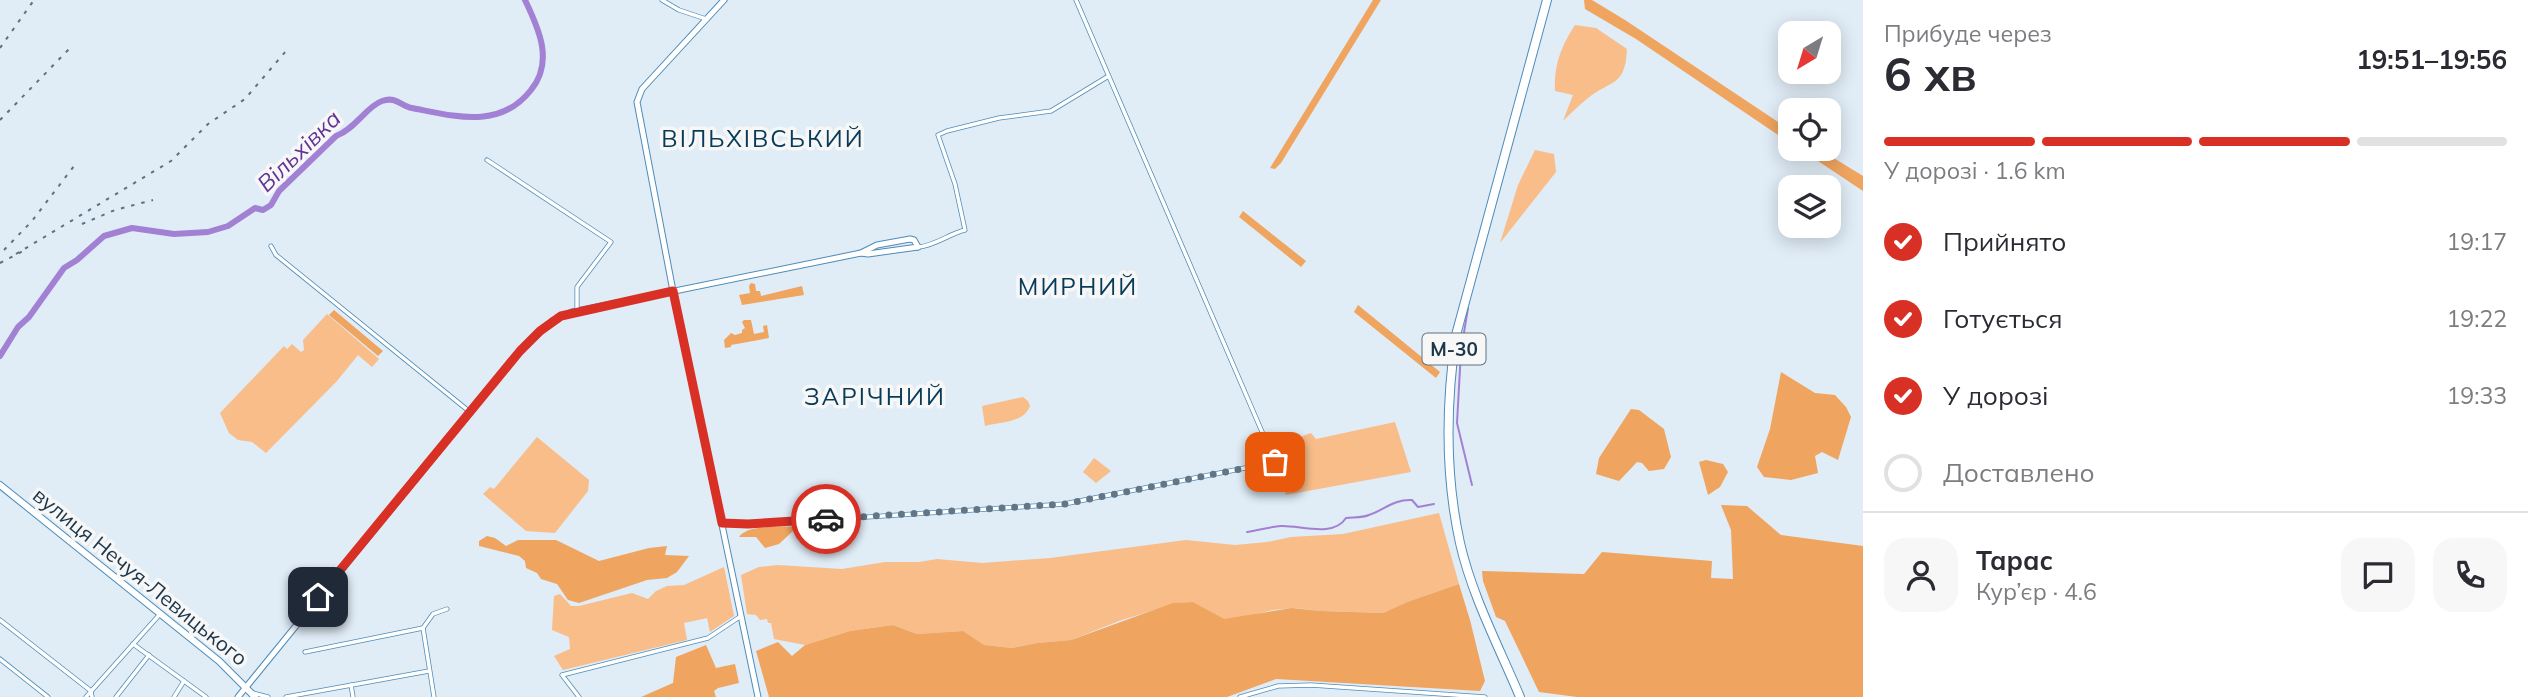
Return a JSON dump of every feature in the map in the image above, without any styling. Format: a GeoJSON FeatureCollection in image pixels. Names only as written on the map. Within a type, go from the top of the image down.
{"type":"FeatureCollection","features":[{"type":"Feature","properties":{"kind":"highway","name":"М-30"},"geometry":{"type":"LineString","coordinates":[[1520,697],[1471,580],[1460,543],[1448,438],[1456,335],[1547,0]]}},
{"type":"Feature","properties":{"kind":"main road","name":"вулиця Нечуя-Левицького"},"geometry":{"type":"LineString","coordinates":[[1,489],[161,613],[219,661],[253,695]]}},
{"type":"Feature","properties":{"kind":"street"},"geometry":{"type":"LineString","coordinates":[[662,0],[679,10],[706,19]]}},
{"type":"Feature","properties":{"kind":"street"},"geometry":{"type":"LineString","coordinates":[[724,0],[642,89],[637,102],[673,291],[758,697]]}},
{"type":"Feature","properties":{"kind":"street"},"geometry":{"type":"LineString","coordinates":[[722,523],[748,524],[1056,505],[1275,462],[1076,0]]}},
{"type":"Feature","properties":{"kind":"street"},"geometry":{"type":"LineString","coordinates":[[238,697],[530,340],[552,321],[577,311],[861,253],[877,244],[910,239],[917,243],[918,247],[931,245],[950,234],[965,230],[955,184],[938,135],[999,118],[1051,111],[1107,77]]}},
{"type":"Feature","properties":{"kind":"street"},"geometry":{"type":"LineString","coordinates":[[487,160],[611,242],[577,287],[577,311]]}},
{"type":"Feature","properties":{"kind":"street"},"geometry":{"type":"LineString","coordinates":[[271,246],[276,255],[470,412]]}},
{"type":"Feature","properties":{"kind":"street"},"geometry":{"type":"LineString","coordinates":[[305,652],[423,628],[433,614],[447,609]]}},
{"type":"Feature","properties":{"kind":"street"},"geometry":{"type":"LineString","coordinates":[[86,697],[161,613]]}},
{"type":"Feature","properties":{"kind":"street"},"geometry":{"type":"LineString","coordinates":[[579,697],[562,675],[696,642],[708,638],[741,616]]}},
{"type":"Feature","properties":{"kind":"street"},"geometry":{"type":"LineString","coordinates":[[0,620],[91,691],[92,697]]}},
{"type":"Feature","properties":{"kind":"street"},"geometry":{"type":"LineString","coordinates":[[423,628],[435,697]]}},
{"type":"Feature","properties":{"kind":"street"},"geometry":{"type":"LineString","coordinates":[[133,644],[206,697]]}},
{"type":"Feature","properties":{"kind":"street"},"geometry":{"type":"LineString","coordinates":[[116,697],[149,654]]}},
{"type":"Feature","properties":{"kind":"street"},"geometry":{"type":"LineString","coordinates":[[0,659],[48,697]]}},
{"type":"Feature","properties":{"kind":"street"},"geometry":{"type":"LineString","coordinates":[[286,697],[309,695],[429,670]]}},
{"type":"Feature","properties":{"kind":"street"},"geometry":{"type":"LineString","coordinates":[[174,697],[184,680]]}},
{"type":"Feature","properties":{"kind":"street"},"geometry":{"type":"LineString","coordinates":[[351,685],[353,697]]}},
{"type":"Feature","properties":{"kind":"street"},"geometry":{"type":"LineString","coordinates":[[1240,697],[1262,689],[1298,685],[1485,697]]}},
{"type":"Feature","properties":{"kind":"street"},"geometry":{"type":"LineString","coordinates":[[1398,690],[1400,697]]}},
{"type":"Feature","properties":{"kind":"street"},"geometry":{"type":"LineString","coordinates":[[253,695],[259,693],[268,697]]}},
{"type":"Feature","properties":{"kind":"shaded area"},"geometry":{"type":"Polygon","coordinates":[[[1373,0],[1381,0],[1281,163],[1275,169],[1270,168],[1373,0]]]}},
{"type":"Feature","properties":{"kind":"shaded area"},"geometry":{"type":"Polygon","coordinates":[[[1584,0],[1592,0],[1625,20],[1778,122],[1778,135],[1636,39],[1585,9],[1584,0]]]}},
{"type":"Feature","properties":{"kind":"shaded area"},"geometry":{"type":"Polygon","coordinates":[[[1575,25],[1596,28],[1627,49],[1626,61],[1616,81],[1588,98],[1563,121],[1573,95],[1555,91],[1557,64],[1562,48],[1575,25]]]}},
{"type":"Feature","properties":{"kind":"shaded area"},"geometry":{"type":"Polygon","coordinates":[[[1535,150],[1554,154],[1556,172],[1500,243],[1518,185],[1535,150]]]}},
{"type":"Feature","properties":{"kind":"shaded area"},"geometry":{"type":"Polygon","coordinates":[[[1818,161],[1839,161],[1863,176],[1863,191],[1841,175],[1818,161]]]}},
{"type":"Feature","properties":{"kind":"shaded area"},"geometry":{"type":"Polygon","coordinates":[[[1243,211],[1306,261],[1301,267],[1239,217],[1243,211]]]}},
{"type":"Feature","properties":{"kind":"shaded area"},"geometry":{"type":"Polygon","coordinates":[[[751,283],[755,284],[756,291],[760,291],[761,296],[802,286],[804,295],[742,305],[739,295],[750,293],[751,283]]]}},
{"type":"Feature","properties":{"kind":"shaded area"},"geometry":{"type":"Polygon","coordinates":[[[1358,305],[1440,372],[1436,378],[1354,312],[1358,305]]]}},
{"type":"Feature","properties":{"kind":"shaded area"},"geometry":{"type":"Polygon","coordinates":[[[334,310],[383,351],[378,356],[329,315],[334,310]]]}},
{"type":"Feature","properties":{"kind":"shaded area"},"geometry":{"type":"Polygon","coordinates":[[[327,314],[379,359],[372,367],[358,355],[337,381],[266,453],[252,442],[238,440],[229,433],[220,413],[284,346],[287,349],[292,344],[301,352],[304,350],[303,340],[327,314]]]}},
{"type":"Feature","properties":{"kind":"shaded area"},"geometry":{"type":"Polygon","coordinates":[[[751,320],[754,334],[764,332],[763,326],[767,325],[769,338],[725,348],[724,340],[731,333],[742,333],[745,328],[742,322],[751,320]]]}},
{"type":"Feature","properties":{"kind":"shaded area"},"geometry":{"type":"Polygon","coordinates":[[[1781,372],[1815,393],[1835,395],[1851,417],[1838,460],[1822,452],[1815,456],[1818,473],[1791,480],[1764,477],[1757,467],[1770,429],[1781,372]]]}},
{"type":"Feature","properties":{"kind":"shaded area"},"geometry":{"type":"Polygon","coordinates":[[[1023,397],[1030,406],[1023,416],[985,426],[982,406],[1023,397]]]}},
{"type":"Feature","properties":{"kind":"shaded area"},"geometry":{"type":"Polygon","coordinates":[[[1631,409],[1639,410],[1664,429],[1671,457],[1664,469],[1649,471],[1642,463],[1637,462],[1619,481],[1596,474],[1599,458],[1631,409]]]}},
{"type":"Feature","properties":{"kind":"shaded area"},"geometry":{"type":"Polygon","coordinates":[[[1395,422],[1411,472],[1286,495],[1274,467],[1277,465],[1272,447],[1311,433],[1316,439],[1395,422]]]}},
{"type":"Feature","properties":{"kind":"shaded area"},"geometry":{"type":"Polygon","coordinates":[[[537,437],[589,480],[588,491],[555,533],[526,531],[483,494],[490,487],[494,489],[537,437]]]}},
{"type":"Feature","properties":{"kind":"shaded area"},"geometry":{"type":"Polygon","coordinates":[[[1094,458],[1111,471],[1096,483],[1083,472],[1094,458]]]}},
{"type":"Feature","properties":{"kind":"shaded area"},"geometry":{"type":"Polygon","coordinates":[[[1706,460],[1723,464],[1728,472],[1720,487],[1708,495],[1699,462],[1706,460]]]}},
{"type":"Feature","properties":{"kind":"shaded area"},"geometry":{"type":"Polygon","coordinates":[[[1721,505],[1747,506],[1781,535],[1863,546],[1863,697],[1577,697],[1539,692],[1505,621],[1496,617],[1482,571],[1584,574],[1602,552],[1712,561],[1711,578],[1733,579],[1731,530],[1721,505]]]}},
{"type":"Feature","properties":{"kind":"shaded area"},"geometry":{"type":"Polygon","coordinates":[[[1439,513],[1459,584],[1383,613],[1295,608],[1273,610],[1226,621],[1193,602],[1176,603],[1071,640],[1012,648],[983,645],[963,631],[917,634],[893,625],[850,631],[805,645],[774,639],[771,623],[768,623],[767,619],[760,620],[756,615],[747,614],[741,575],[759,567],[778,565],[842,569],[885,562],[937,559],[982,563],[1050,558],[1186,540],[1235,545],[1291,537],[1343,534],[1439,513]]]}},
{"type":"Feature","properties":{"kind":"shaded area"},"geometry":{"type":"Polygon","coordinates":[[[809,527],[793,531],[779,544],[765,548],[756,537],[739,537],[760,528],[809,527]]]}},
{"type":"Feature","properties":{"kind":"shaded area"},"geometry":{"type":"Polygon","coordinates":[[[487,536],[506,546],[518,540],[556,540],[599,561],[667,546],[665,555],[689,556],[677,572],[667,578],[647,580],[579,603],[568,600],[557,584],[541,579],[537,573],[526,568],[525,561],[519,556],[479,546],[479,541],[487,536]]]}},
{"type":"Feature","properties":{"kind":"shaded area"},"geometry":{"type":"Polygon","coordinates":[[[724,567],[734,616],[710,632],[707,618],[684,623],[687,640],[563,670],[554,656],[570,649],[569,637],[552,630],[554,596],[560,594],[571,606],[632,593],[648,599],[667,586],[684,585],[724,567]]]}},
{"type":"Feature","properties":{"kind":"shaded area"},"geometry":{"type":"Polygon","coordinates":[[[1459,584],[1485,681],[1480,691],[1276,679],[1227,697],[769,697],[756,651],[778,642],[792,656],[805,645],[850,631],[893,625],[917,634],[963,631],[984,645],[1012,648],[1071,640],[1173,603],[1193,602],[1224,619],[1292,608],[1383,613],[1459,584]]]}},
{"type":"Feature","properties":{"kind":"shaded area"},"geometry":{"type":"Polygon","coordinates":[[[706,645],[716,668],[735,664],[739,683],[718,688],[714,691],[716,697],[641,697],[673,683],[676,657],[706,645]]]}},
{"type":"Feature","properties":{"kind":"waterway","name":"Вільхівка"},"geometry":{"type":"LineString","coordinates":[[0,356],[18,327],[29,317],[64,268],[104,236],[132,228],[174,234],[208,232],[228,226],[255,208],[263,210],[271,205],[279,191],[336,136],[382,101],[395,100],[412,108],[476,117],[505,111],[519,103],[538,79],[543,57],[539,34],[525,0]]}},
{"type":"Feature","properties":{"kind":"waterway"},"geometry":{"type":"LineString","coordinates":[[1468,308],[1461,351],[1457,423],[1472,485]]}},
{"type":"Feature","properties":{"kind":"waterway"},"geometry":{"type":"LineString","coordinates":[[1247,532],[1281,526],[1333,528],[1346,518],[1366,516],[1400,501],[1412,500],[1418,507],[1434,504]]}},
{"type":"Feature","properties":{"kind":"railway"},"geometry":{"type":"LineString","coordinates":[[0,48],[34,0]]}},
{"type":"Feature","properties":{"kind":"railway"},"geometry":{"type":"LineString","coordinates":[[0,120],[72,46]]}},
{"type":"Feature","properties":{"kind":"railway"},"geometry":{"type":"LineString","coordinates":[[16,254],[171,161],[208,124],[245,99],[286,51]]}},
{"type":"Feature","properties":{"kind":"railway"},"geometry":{"type":"LineString","coordinates":[[4,250],[32,221],[74,166]]}},
{"type":"Feature","properties":{"kind":"railway"},"geometry":{"type":"LineString","coordinates":[[82,224],[115,210],[153,200]]}},
{"type":"Feature","properties":{"kind":"railway"},"geometry":{"type":"LineString","coordinates":[[0,263],[25,250]]}},
{"type":"Feature","properties":{"kind":"way so far"},"geometry":{"type":"LineString","coordinates":[[826,519],[1065,504],[1275,462]]}},
{"type":"Feature","properties":{"kind":"district","name":"ВІЛЬХІВСЬКИЙ"},"geometry":{"type":"Point","coordinates":[763,139]}},
{"type":"Feature","properties":{"kind":"district","name":"МИРНИЙ"},"geometry":{"type":"Point","coordinates":[1078,287]}},
{"type":"Feature","properties":{"kind":"district","name":"ЗАРІЧНИЙ"},"geometry":{"type":"Point","coordinates":[875,397]}},
{"type":"Feature","properties":{"kind":"route"},"geometry":{"type":"LineString","coordinates":[[318,597],[520,351],[540,331],[552,321],[572,312],[673,291],[722,523],[826,519]]}}]}
